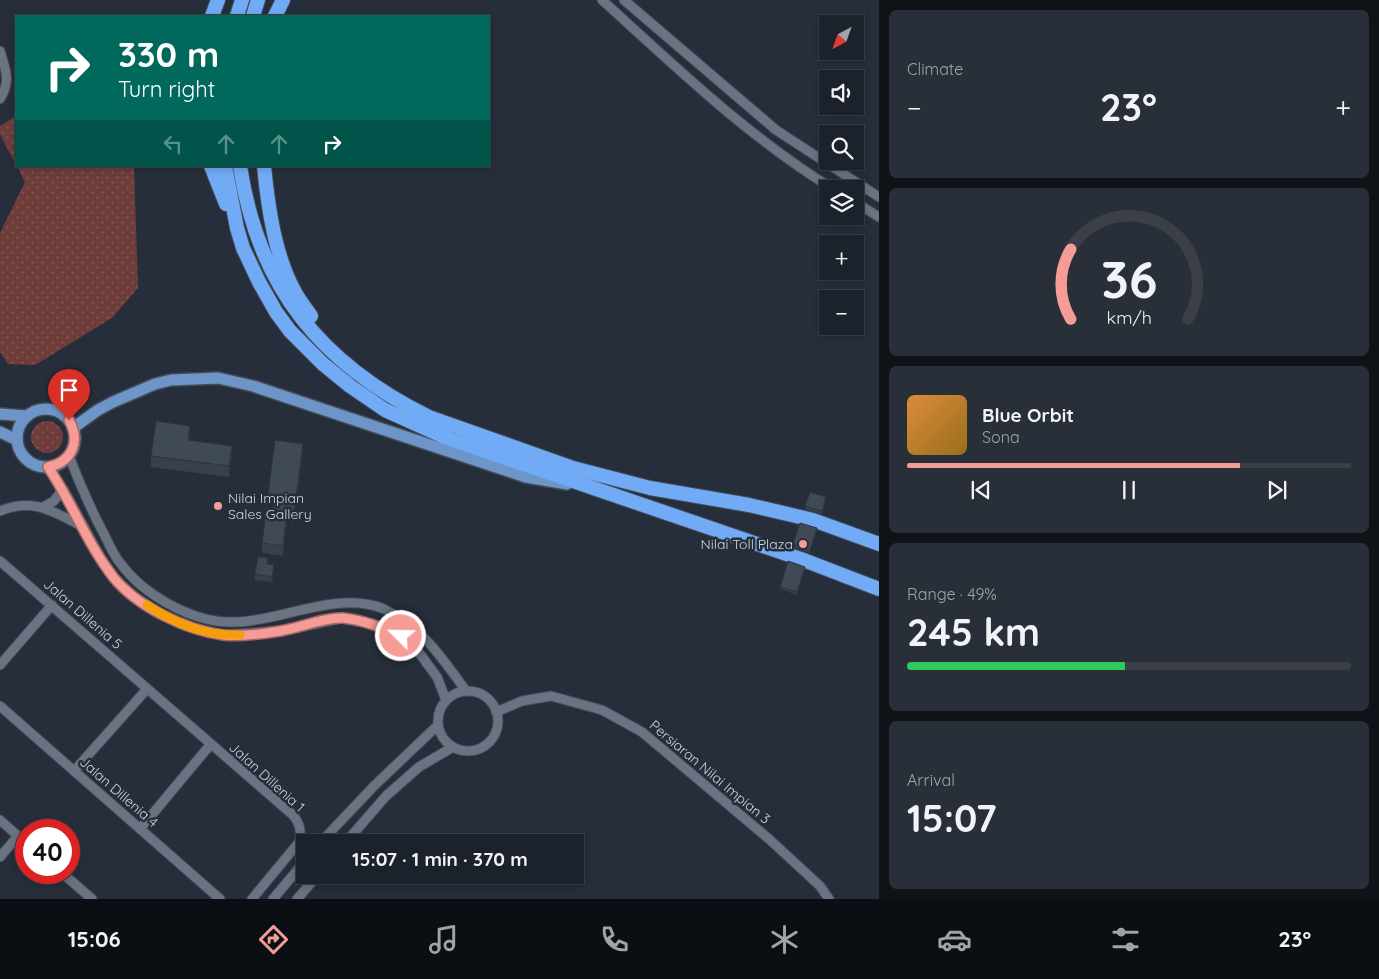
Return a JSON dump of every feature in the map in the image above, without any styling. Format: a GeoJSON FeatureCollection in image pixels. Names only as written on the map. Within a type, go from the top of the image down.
{"type":"FeatureCollection","features":[{"type":"Feature","properties":{"kind":"highway"},"geometry":{"type":"LineString","coordinates":[[212,15],[218,0]]}},
{"type":"Feature","properties":{"kind":"highway"},"geometry":{"type":"LineString","coordinates":[[237,15],[242,0]]}},
{"type":"Feature","properties":{"kind":"highway"},"geometry":{"type":"LineString","coordinates":[[253,15],[258,0]]}},
{"type":"Feature","properties":{"kind":"highway"},"geometry":{"type":"LineString","coordinates":[[276,15],[283,0]]}},
{"type":"Feature","properties":{"kind":"highway"},"geometry":{"type":"LineString","coordinates":[[211,167],[237,228]]}},
{"type":"Feature","properties":{"kind":"highway"},"geometry":{"type":"LineString","coordinates":[[225,167],[237,228],[243,248],[276,312],[290,331],[350,386],[385,410],[447,438],[588,488],[783,552],[879,589]]}},
{"type":"Feature","properties":{"kind":"highway"},"geometry":{"type":"LineString","coordinates":[[240,167],[254,227],[268,267],[281,290],[317,337],[359,375],[392,397],[429,417],[574,468],[650,488],[749,505],[813,520],[879,544]]}},
{"type":"Feature","properties":{"kind":"highway"},"geometry":{"type":"LineString","coordinates":[[264,167],[272,227],[283,263],[295,292],[312,319],[317,337]]}},
{"type":"Feature","properties":{"kind":"main road"},"geometry":{"type":"LineString","coordinates":[[73,428],[98,410],[155,384],[171,380],[218,378],[253,386],[526,477],[588,488]]}},
{"type":"Feature","properties":{"kind":"main road"},"geometry":{"type":"LineString","coordinates":[[40,409],[55,410],[63,414],[73,428],[74,442],[69,456],[63,461],[48,467],[39,466],[24,457],[19,449],[17,432],[20,423],[26,416],[40,409]]}},
{"type":"Feature","properties":{"kind":"main road"},"geometry":{"type":"LineString","coordinates":[[0,414],[26,416]]}},
{"type":"Feature","properties":{"kind":"main road"},"geometry":{"type":"LineString","coordinates":[[0,432],[17,440]]}},
{"type":"Feature","properties":{"kind":"street"},"geometry":{"type":"LineString","coordinates":[[602,0],[723,109],[798,167],[819,180]]}},
{"type":"Feature","properties":{"kind":"street"},"geometry":{"type":"LineString","coordinates":[[624,0],[776,130],[879,197]]}},
{"type":"Feature","properties":{"kind":"street"},"geometry":{"type":"LineString","coordinates":[[0,52],[7,85],[0,99]]}},
{"type":"Feature","properties":{"kind":"street"},"geometry":{"type":"LineString","coordinates":[[864,208],[879,217]]}},
{"type":"Feature","properties":{"kind":"street"},"geometry":{"type":"LineString","coordinates":[[69,456],[87,503],[120,564],[136,581],[163,601],[192,614],[227,622],[263,619],[327,604],[359,604],[382,608],[404,620],[424,636],[466,691]]}},
{"type":"Feature","properties":{"kind":"street"},"geometry":{"type":"LineString","coordinates":[[48,467],[63,489],[99,555],[115,579],[135,597],[159,612],[186,626],[224,635],[281,631],[342,618],[374,624],[401,636],[420,654],[437,677],[446,700]]}},
{"type":"Feature","properties":{"kind":"street"},"geometry":{"type":"LineString","coordinates":[[43,507],[54,501],[63,489]]}},
{"type":"Feature","properties":{"kind":"street"},"geometry":{"type":"LineString","coordinates":[[0,511],[14,506],[43,507],[84,527]]}},
{"type":"Feature","properties":{"kind":"street","name":"Jalan Dillenia 5"},"geometry":{"type":"LineString","coordinates":[[0,560],[147,689]]}},
{"type":"Feature","properties":{"kind":"street"},"geometry":{"type":"LineString","coordinates":[[0,665],[52,605]]}},
{"type":"Feature","properties":{"kind":"street"},"geometry":{"type":"LineString","coordinates":[[74,771],[147,689]]}},
{"type":"Feature","properties":{"kind":"street","name":"Jalan Dillenia 1"},"geometry":{"type":"LineString","coordinates":[[147,689],[298,823],[301,832],[300,841],[252,899]]}},
{"type":"Feature","properties":{"kind":"street"},"geometry":{"type":"LineString","coordinates":[[466,691],[476,692],[485,696],[492,703],[498,721],[497,730],[493,738],[487,744],[470,751],[453,747],[441,734],[438,725],[441,708],[446,700],[466,691]]}},
{"type":"Feature","properties":{"kind":"street","name":"Persiaran Nilai Impian 3"},"geometry":{"type":"LineString","coordinates":[[496,712],[522,701],[551,696],[602,710],[642,732],[769,840],[820,886],[829,899]]}},
{"type":"Feature","properties":{"kind":"street","name":"Jalan Dillenia 4"},"geometry":{"type":"LineString","coordinates":[[0,706],[220,899]]}},
{"type":"Feature","properties":{"kind":"street"},"geometry":{"type":"LineString","coordinates":[[329,834],[374,786],[438,725]]}},
{"type":"Feature","properties":{"kind":"street"},"geometry":{"type":"LineString","coordinates":[[140,829],[210,745]]}},
{"type":"Feature","properties":{"kind":"street"},"geometry":{"type":"LineString","coordinates":[[353,834],[393,791],[419,767],[453,747]]}},
{"type":"Feature","properties":{"kind":"street"},"geometry":{"type":"LineString","coordinates":[[0,820],[15,833]]}},
{"type":"Feature","properties":{"kind":"street"},"geometry":{"type":"LineString","coordinates":[[0,857],[15,840]]}},
{"type":"Feature","properties":{"kind":"street"},"geometry":{"type":"LineString","coordinates":[[273,899],[296,872]]}},
{"type":"Feature","properties":{"kind":"street"},"geometry":{"type":"LineString","coordinates":[[73,884],[87,897]]}},
{"type":"Feature","properties":{"kind":"street"},"geometry":{"type":"LineString","coordinates":[[297,899],[310,884]]}},
{"type":"Feature","properties":{"kind":"shaded area"},"geometry":{"type":"Polygon","coordinates":[[[15,117],[15,163],[0,134],[0,126],[15,117]]]}},
{"type":"Feature","properties":{"kind":"shaded area"},"geometry":{"type":"Polygon","coordinates":[[[18,167],[134,167],[138,288],[112,318],[35,365],[8,364],[0,352],[0,233],[25,182],[18,167]]]}},
{"type":"Feature","properties":{"kind":"shaded area"},"geometry":{"type":"Polygon","coordinates":[[[47,421],[59,425],[63,437],[59,449],[47,453],[35,449],[31,437],[35,425],[47,421]]]}},
{"type":"Feature","properties":{"kind":"building"},"geometry":{"type":"Polygon","coordinates":[[[156,421],[190,426],[188,440],[232,446],[229,466],[151,456],[156,421]]]}},
{"type":"Feature","properties":{"kind":"building"},"geometry":{"type":"Polygon","coordinates":[[[275,440],[303,444],[294,512],[287,511],[283,546],[262,543],[266,514],[273,515],[275,495],[268,494],[275,440]]]}},
{"type":"Feature","properties":{"kind":"building"},"geometry":{"type":"Polygon","coordinates":[[[810,492],[826,497],[822,511],[805,506],[810,492]]]}},
{"type":"Feature","properties":{"kind":"building"},"geometry":{"type":"Polygon","coordinates":[[[800,523],[817,528],[810,550],[793,544],[800,523]]]}},
{"type":"Feature","properties":{"kind":"building"},"geometry":{"type":"Polygon","coordinates":[[[258,557],[268,558],[267,564],[274,565],[272,577],[255,574],[258,557]]]}},
{"type":"Feature","properties":{"kind":"building"},"geometry":{"type":"Polygon","coordinates":[[[788,561],[805,567],[797,592],[780,587],[788,561]]]}},
{"type":"Feature","properties":{"kind":"slow traffic"},"geometry":{"type":"LineString","coordinates":[[147,605],[186,626],[224,635],[240,635]]}},
{"type":"Feature","properties":{"kind":"place","name":"Nilai Impian Sales Gallery"},"geometry":{"type":"Point","coordinates":[218,506]}},
{"type":"Feature","properties":{"kind":"place","name":"Nilai Toll Plaza"},"geometry":{"type":"Point","coordinates":[803,544]}},
{"type":"Feature","properties":{"kind":"route"},"geometry":{"type":"LineString","coordinates":[[69,420],[75,435],[69,456],[56,465],[48,467],[63,489],[99,555],[115,579],[135,597],[186,626],[224,635],[281,631],[342,618],[374,624],[401,636]]}}]}
